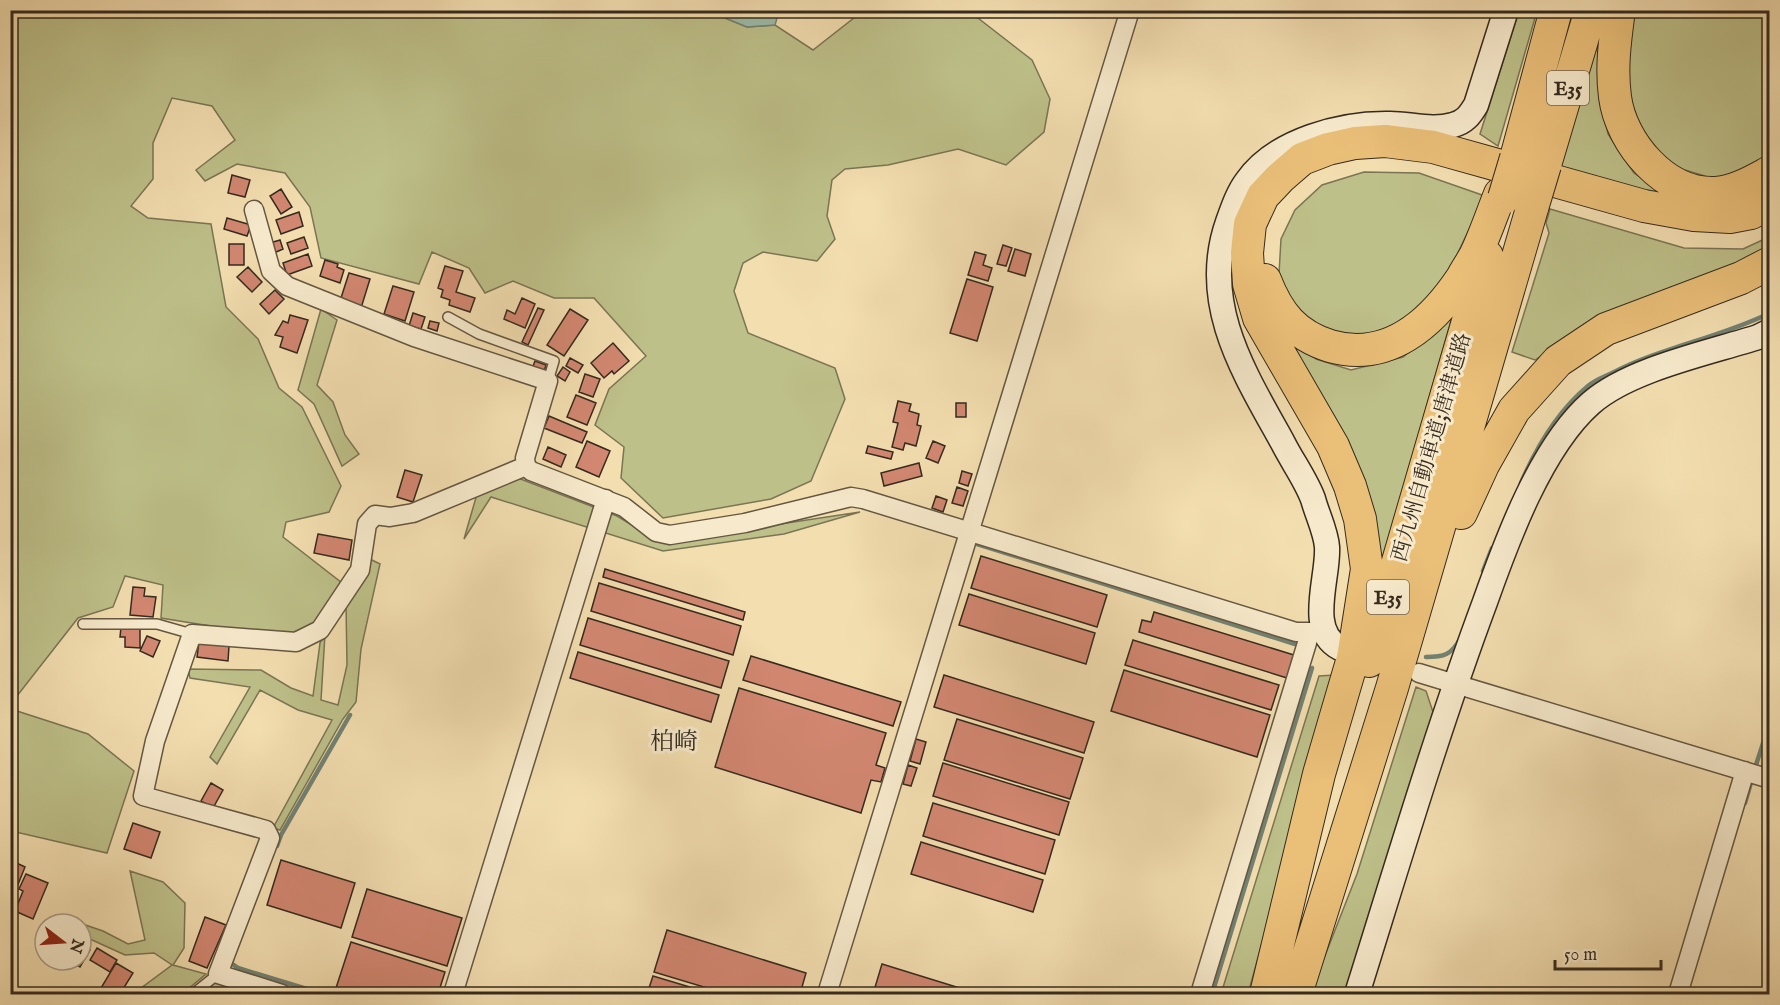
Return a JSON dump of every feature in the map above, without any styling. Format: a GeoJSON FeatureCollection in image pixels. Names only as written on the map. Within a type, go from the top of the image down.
{"type":"FeatureCollection","features":[{"type":"Feature","properties":{"kind":"highway","name":"E35"},"geometry":{"type":"LineString","coordinates":[[1521,183],[1556,10]]}},
{"type":"Feature","properties":{"kind":"highway","name":"E35"},"geometry":{"type":"LineString","coordinates":[[1521,183],[1591,10]]}},
{"type":"Feature","properties":{"kind":"highway"},"geometry":{"type":"LineString","coordinates":[[1619,10],[1612,60],[1615,99],[1626,135],[1655,172],[1683,188],[1713,193],[1734,190],[1770,172]]}},
{"type":"Feature","properties":{"kind":"highway"},"geometry":{"type":"LineString","coordinates":[[1267,994],[1319,774],[1353,658],[1367,570],[1360,519],[1350,486],[1333,446],[1259,318],[1249,284],[1247,253],[1251,224],[1263,196],[1302,159],[1328,148],[1385,141],[1433,147],[1644,206],[1694,215],[1730,217],[1751,213],[1770,202]]}},
{"type":"Feature","properties":{"kind":"highway"},"geometry":{"type":"LineString","coordinates":[[1521,183],[1476,256],[1446,301],[1419,328],[1383,347],[1346,351],[1312,340],[1286,320],[1271,297],[1262,271],[1261,242],[1273,209],[1296,182],[1314,170],[1333,162],[1365,156],[1399,156],[1436,164],[1567,204],[1667,225],[1708,231],[1758,226],[1770,219]]}},
{"type":"Feature","properties":{"kind":"highway","name":"西九州自動車道;唐津道路"},"geometry":{"type":"LineString","coordinates":[[1296,994],[1392,688],[1521,183]]}},
{"type":"Feature","properties":{"kind":"highway","name":"西九州自動車道;唐津道路"},"geometry":{"type":"LineString","coordinates":[[1267,994],[1521,183]]}},
{"type":"Feature","properties":{"kind":"highway"},"geometry":{"type":"LineString","coordinates":[[1392,688],[1455,527],[1483,465],[1514,410],[1557,361],[1606,329],[1741,278],[1770,263]]}},
{"type":"Feature","properties":{"kind":"street"},"geometry":{"type":"LineString","coordinates":[[827,994],[1130,10]]}},
{"type":"Feature","properties":{"kind":"street"},"geometry":{"type":"LineString","coordinates":[[1200,994],[1325,638],[1321,616],[1327,546],[1311,496],[1244,372],[1223,319],[1217,275],[1222,238],[1233,207],[1247,181],[1268,160],[1306,138],[1344,127],[1389,124],[1439,128],[1455,125],[1467,119],[1476,105],[1506,10]]}},
{"type":"Feature","properties":{"kind":"street"},"geometry":{"type":"LineString","coordinates":[[254,210],[271,271],[287,286],[414,337],[548,381],[525,458],[526,466],[531,471],[624,507],[656,532],[670,535],[746,523],[851,497],[970,531],[1296,632],[1325,638]]}},
{"type":"Feature","properties":{"kind":"street"},"geometry":{"type":"LineString","coordinates":[[1357,994],[1454,683],[1500,560],[1532,489],[1569,426],[1591,402],[1617,386],[1652,370],[1770,332]]}},
{"type":"Feature","properties":{"kind":"street"},"geometry":{"type":"LineString","coordinates":[[282,994],[218,974],[270,838],[266,830],[143,796],[154,741],[192,634],[296,642],[320,630],[360,570],[367,524],[375,515],[390,517],[413,513],[526,466]]}},
{"type":"Feature","properties":{"kind":"street"},"geometry":{"type":"LineString","coordinates":[[453,994],[606,499]]}},
{"type":"Feature","properties":{"kind":"street"},"geometry":{"type":"LineString","coordinates":[[1419,673],[1756,775],[1678,994]]}},
{"type":"Feature","properties":{"kind":"lane"},"geometry":{"type":"LineString","coordinates":[[448,317],[479,334],[554,362],[548,381]]}},
{"type":"Feature","properties":{"kind":"lane"},"geometry":{"type":"LineString","coordinates":[[83,624],[157,624],[192,634]]}},
{"type":"Feature","properties":{"kind":"lane"},"geometry":{"type":"LineString","coordinates":[[193,994],[218,974]]}},
{"type":"Feature","properties":{"kind":"green space"},"geometry":{"type":"Polygon","coordinates":[[[11,11],[708,11],[747,27],[775,25],[813,50],[859,14],[974,15],[1032,60],[1050,99],[1044,132],[1006,165],[958,149],[888,165],[845,169],[832,180],[827,216],[835,239],[817,261],[763,252],[743,263],[734,291],[748,333],[835,368],[845,399],[811,481],[771,499],[663,518],[621,478],[624,447],[595,425],[609,389],[646,356],[594,298],[554,298],[513,281],[485,293],[469,268],[432,252],[419,284],[321,258],[310,207],[285,173],[237,164],[205,181],[196,170],[235,140],[212,106],[172,98],[153,143],[153,179],[131,206],[148,218],[211,224],[226,307],[258,339],[279,388],[302,407],[341,486],[329,512],[286,522],[283,537],[342,583],[316,622],[290,634],[223,628],[161,618],[163,585],[125,576],[113,607],[78,618],[13,701],[11,708],[11,11]]]}},
{"type":"Feature","properties":{"kind":"green space"},"geometry":{"type":"Polygon","coordinates":[[[1519,11],[1537,11],[1498,146],[1480,134],[1519,11]]]}},
{"type":"Feature","properties":{"kind":"green space"},"geometry":{"type":"Polygon","coordinates":[[[1632,11],[1769,11],[1769,154],[1752,171],[1715,179],[1668,165],[1642,138],[1630,111],[1626,56],[1632,11]]]}},
{"type":"Feature","properties":{"kind":"green space"},"geometry":{"type":"Polygon","coordinates":[[[1593,48],[1601,54],[1599,89],[1608,134],[1634,173],[1665,194],[1663,203],[1560,170],[1593,48]]]}},
{"type":"Feature","properties":{"kind":"green space"},"geometry":{"type":"Polygon","coordinates":[[[1364,172],[1419,173],[1485,196],[1442,286],[1412,316],[1372,336],[1328,332],[1293,307],[1279,274],[1281,239],[1295,210],[1322,185],[1364,172]]]}},
{"type":"Feature","properties":{"kind":"green space"},"geometry":{"type":"Polygon","coordinates":[[[1550,209],[1684,248],[1743,249],[1769,237],[1769,258],[1598,318],[1535,360],[1512,352],[1549,233],[1546,223],[1550,209]]]}},
{"type":"Feature","properties":{"kind":"green space"},"geometry":{"type":"Polygon","coordinates":[[[321,309],[337,320],[317,385],[333,402],[345,435],[359,454],[342,466],[314,404],[298,390],[321,309]]]}},
{"type":"Feature","properties":{"kind":"green space"},"geometry":{"type":"Polygon","coordinates":[[[1452,317],[1382,564],[1288,339],[1316,359],[1351,370],[1403,357],[1452,317]]]}},
{"type":"Feature","properties":{"kind":"green space"},"geometry":{"type":"Polygon","coordinates":[[[518,478],[617,516],[660,542],[860,512],[784,534],[663,551],[491,497],[464,539],[477,494],[518,478]]]}},
{"type":"Feature","properties":{"kind":"green space"},"geometry":{"type":"Polygon","coordinates":[[[370,559],[380,564],[361,649],[356,702],[343,719],[280,830],[273,828],[332,720],[298,710],[260,690],[217,764],[210,757],[250,687],[190,678],[188,669],[261,670],[291,688],[313,696],[320,643],[325,634],[321,700],[338,705],[347,665],[346,604],[370,559]]]}},
{"type":"Feature","properties":{"kind":"green space"},"geometry":{"type":"Polygon","coordinates":[[[1335,675],[1248,994],[1221,994],[1319,676],[1335,675]]]}},
{"type":"Feature","properties":{"kind":"green space"},"geometry":{"type":"Polygon","coordinates":[[[1416,687],[1426,691],[1433,712],[1345,994],[1310,994],[1357,874],[1416,687]]]}},
{"type":"Feature","properties":{"kind":"green space"},"geometry":{"type":"Polygon","coordinates":[[[17,711],[88,734],[134,771],[107,853],[11,831],[11,732],[17,711]]]}},
{"type":"Feature","properties":{"kind":"green space"},"geometry":{"type":"Polygon","coordinates":[[[130,871],[163,882],[185,903],[184,948],[173,965],[206,974],[182,994],[133,994],[172,965],[154,953],[125,955],[93,940],[93,928],[128,944],[145,940],[130,871]]]}},
{"type":"Feature","properties":{"kind":"green space"},"geometry":{"type":"Polygon","coordinates":[[[215,982],[256,994],[202,994],[215,982]]]}},
{"type":"Feature","properties":{"kind":"shaded area"},"geometry":{"type":"Polygon","coordinates":[[[708,11],[779,11],[775,25],[747,27],[708,11]]]}},
{"type":"Feature","properties":{"kind":"building"},"geometry":{"type":"Polygon","coordinates":[[[232,175],[250,180],[245,197],[228,193],[232,175]]]}},
{"type":"Feature","properties":{"kind":"building"},"geometry":{"type":"Polygon","coordinates":[[[281,189],[292,207],[281,214],[270,196],[281,189]]]}},
{"type":"Feature","properties":{"kind":"building"},"geometry":{"type":"Polygon","coordinates":[[[299,212],[303,226],[281,234],[276,220],[299,212]]]}},
{"type":"Feature","properties":{"kind":"building"},"geometry":{"type":"Polygon","coordinates":[[[227,218],[251,225],[247,236],[224,229],[227,218]]]}},
{"type":"Feature","properties":{"kind":"building"},"geometry":{"type":"Polygon","coordinates":[[[304,237],[308,248],[291,254],[287,243],[304,237]]]}},
{"type":"Feature","properties":{"kind":"building"},"geometry":{"type":"Polygon","coordinates":[[[280,240],[283,249],[274,253],[270,243],[280,240]]]}},
{"type":"Feature","properties":{"kind":"building"},"geometry":{"type":"Polygon","coordinates":[[[229,244],[244,244],[244,265],[229,265],[229,244]]]}},
{"type":"Feature","properties":{"kind":"building"},"geometry":{"type":"Polygon","coordinates":[[[1003,245],[1012,248],[1006,266],[997,264],[1003,245]]]}},
{"type":"Feature","properties":{"kind":"building"},"geometry":{"type":"Polygon","coordinates":[[[1015,249],[1031,254],[1025,276],[1008,271],[1015,249]]]}},
{"type":"Feature","properties":{"kind":"building"},"geometry":{"type":"Polygon","coordinates":[[[975,252],[986,255],[983,265],[992,268],[988,281],[968,275],[975,252]]]}},
{"type":"Feature","properties":{"kind":"building"},"geometry":{"type":"Polygon","coordinates":[[[308,254],[312,266],[287,275],[283,263],[308,254]]]}},
{"type":"Feature","properties":{"kind":"building"},"geometry":{"type":"Polygon","coordinates":[[[325,260],[338,264],[337,267],[344,270],[340,283],[320,276],[325,260]]]}},
{"type":"Feature","properties":{"kind":"building"},"geometry":{"type":"Polygon","coordinates":[[[445,266],[463,271],[456,292],[475,298],[470,312],[449,305],[450,300],[441,297],[443,290],[438,288],[445,266]]]}},
{"type":"Feature","properties":{"kind":"building"},"geometry":{"type":"Polygon","coordinates":[[[248,267],[262,282],[252,292],[237,277],[248,267]]]}},
{"type":"Feature","properties":{"kind":"building"},"geometry":{"type":"Polygon","coordinates":[[[349,273],[370,279],[361,308],[340,301],[349,273]]]}},
{"type":"Feature","properties":{"kind":"building"},"geometry":{"type":"Polygon","coordinates":[[[967,279],[993,287],[977,341],[950,333],[967,279]]]}},
{"type":"Feature","properties":{"kind":"building"},"geometry":{"type":"Polygon","coordinates":[[[393,286],[414,292],[405,321],[384,314],[393,286]]]}},
{"type":"Feature","properties":{"kind":"building"},"geometry":{"type":"Polygon","coordinates":[[[275,290],[284,299],[269,314],[260,304],[275,290]]]}},
{"type":"Feature","properties":{"kind":"building"},"geometry":{"type":"Polygon","coordinates":[[[522,298],[535,304],[525,328],[504,319],[507,310],[515,314],[522,298]]]}},
{"type":"Feature","properties":{"kind":"building"},"geometry":{"type":"Polygon","coordinates":[[[538,308],[544,310],[528,345],[522,342],[538,308]]]}},
{"type":"Feature","properties":{"kind":"building"},"geometry":{"type":"Polygon","coordinates":[[[570,309],[588,320],[564,356],[547,345],[570,309]]]}},
{"type":"Feature","properties":{"kind":"building"},"geometry":{"type":"Polygon","coordinates":[[[413,313],[425,317],[421,329],[409,326],[413,313]]]}},
{"type":"Feature","properties":{"kind":"building"},"geometry":{"type":"Polygon","coordinates":[[[290,315],[308,320],[297,353],[280,347],[283,337],[275,335],[283,321],[288,323],[290,315]]]}},
{"type":"Feature","properties":{"kind":"building"},"geometry":{"type":"Polygon","coordinates":[[[430,321],[439,323],[437,331],[428,328],[430,321]]]}},
{"type":"Feature","properties":{"kind":"building"},"geometry":{"type":"Polygon","coordinates":[[[613,343],[629,361],[614,374],[612,371],[604,378],[591,363],[613,343]]]}},
{"type":"Feature","properties":{"kind":"building"},"geometry":{"type":"Polygon","coordinates":[[[570,358],[583,365],[578,373],[566,366],[570,358]]]}},
{"type":"Feature","properties":{"kind":"building"},"geometry":{"type":"Polygon","coordinates":[[[535,361],[546,365],[544,372],[532,369],[535,361]]]}},
{"type":"Feature","properties":{"kind":"building"},"geometry":{"type":"Polygon","coordinates":[[[563,367],[570,372],[565,381],[557,376],[563,367]]]}},
{"type":"Feature","properties":{"kind":"building"},"geometry":{"type":"Polygon","coordinates":[[[585,374],[600,379],[593,397],[579,392],[585,374]]]}},
{"type":"Feature","properties":{"kind":"building"},"geometry":{"type":"Polygon","coordinates":[[[576,395],[596,403],[587,425],[567,417],[576,395]]]}},
{"type":"Feature","properties":{"kind":"building"},"geometry":{"type":"Polygon","coordinates":[[[898,401],[911,404],[909,411],[919,414],[917,425],[921,426],[916,446],[905,443],[903,450],[892,447],[898,423],[893,422],[898,401]]]}},
{"type":"Feature","properties":{"kind":"building"},"geometry":{"type":"Polygon","coordinates":[[[956,403],[966,403],[966,417],[956,417],[956,403]]]}},
{"type":"Feature","properties":{"kind":"building"},"geometry":{"type":"Polygon","coordinates":[[[549,416],[587,432],[582,443],[544,428],[549,416]]]}},
{"type":"Feature","properties":{"kind":"building"},"geometry":{"type":"Polygon","coordinates":[[[587,441],[610,451],[599,477],[576,467],[587,441]]]}},
{"type":"Feature","properties":{"kind":"building"},"geometry":{"type":"Polygon","coordinates":[[[933,441],[945,446],[938,463],[926,458],[933,441]]]}},
{"type":"Feature","properties":{"kind":"building"},"geometry":{"type":"Polygon","coordinates":[[[868,446],[893,452],[891,459],[866,453],[868,446]]]}},
{"type":"Feature","properties":{"kind":"building"},"geometry":{"type":"Polygon","coordinates":[[[548,447],[566,455],[561,467],[543,459],[548,447]]]}},
{"type":"Feature","properties":{"kind":"building"},"geometry":{"type":"Polygon","coordinates":[[[919,463],[922,476],[884,486],[881,473],[919,463]]]}},
{"type":"Feature","properties":{"kind":"building"},"geometry":{"type":"Polygon","coordinates":[[[405,470],[422,475],[413,502],[397,497],[405,470]]]}},
{"type":"Feature","properties":{"kind":"building"},"geometry":{"type":"Polygon","coordinates":[[[962,471],[972,474],[968,486],[959,483],[962,471]]]}},
{"type":"Feature","properties":{"kind":"building"},"geometry":{"type":"Polygon","coordinates":[[[957,487],[968,491],[963,506],[952,503],[957,487]]]}},
{"type":"Feature","properties":{"kind":"building"},"geometry":{"type":"Polygon","coordinates":[[[936,496],[947,500],[943,512],[932,508],[936,496]]]}},
{"type":"Feature","properties":{"kind":"building"},"geometry":{"type":"Polygon","coordinates":[[[318,534],[352,540],[349,560],[314,553],[318,534]]]}},
{"type":"Feature","properties":{"kind":"building"},"geometry":{"type":"Polygon","coordinates":[[[981,556],[1107,595],[1097,627],[971,588],[981,556]]]}},
{"type":"Feature","properties":{"kind":"building"},"geometry":{"type":"Polygon","coordinates":[[[605,569],[745,612],[743,620],[603,577],[605,569]]]}},
{"type":"Feature","properties":{"kind":"building"},"geometry":{"type":"Polygon","coordinates":[[[599,583],[741,626],[733,655],[591,611],[599,583]]]}},
{"type":"Feature","properties":{"kind":"building"},"geometry":{"type":"Polygon","coordinates":[[[133,587],[145,588],[144,596],[156,597],[153,617],[130,615],[133,587]]]}},
{"type":"Feature","properties":{"kind":"building"},"geometry":{"type":"Polygon","coordinates":[[[969,594],[1095,633],[1086,664],[959,625],[969,594]]]}},
{"type":"Feature","properties":{"kind":"building"},"geometry":{"type":"Polygon","coordinates":[[[1154,612],[1294,655],[1287,678],[1139,632],[1142,620],[1151,622],[1154,612]]]}},
{"type":"Feature","properties":{"kind":"building"},"geometry":{"type":"Polygon","coordinates":[[[588,618],[729,661],[721,688],[580,645],[588,618]]]}},
{"type":"Feature","properties":{"kind":"building"},"geometry":{"type":"Polygon","coordinates":[[[121,627],[140,628],[140,648],[125,647],[125,637],[120,637],[121,627]]]}},
{"type":"Feature","properties":{"kind":"building"},"geometry":{"type":"Polygon","coordinates":[[[147,636],[160,641],[153,657],[140,651],[147,636]]]}},
{"type":"Feature","properties":{"kind":"building"},"geometry":{"type":"Polygon","coordinates":[[[1133,640],[1279,685],[1271,710],[1125,665],[1133,640]]]}},
{"type":"Feature","properties":{"kind":"building"},"geometry":{"type":"Polygon","coordinates":[[[199,642],[229,646],[228,661],[197,657],[199,642]]]}},
{"type":"Feature","properties":{"kind":"building"},"geometry":{"type":"Polygon","coordinates":[[[578,652],[719,695],[711,722],[570,678],[578,652]]]}},
{"type":"Feature","properties":{"kind":"building"},"geometry":{"type":"Polygon","coordinates":[[[751,656],[901,702],[893,726],[743,680],[751,656]]]}},
{"type":"Feature","properties":{"kind":"building"},"geometry":{"type":"Polygon","coordinates":[[[1124,670],[1270,715],[1257,757],[1111,711],[1124,670]]]}},
{"type":"Feature","properties":{"kind":"building"},"geometry":{"type":"Polygon","coordinates":[[[944,675],[1094,722],[1084,753],[934,707],[944,675]]]}},
{"type":"Feature","properties":{"kind":"building"},"geometry":{"type":"Polygon","coordinates":[[[739,688],[886,733],[876,765],[885,768],[881,782],[871,780],[861,813],[715,767],[739,688]]]}},
{"type":"Feature","properties":{"kind":"building"},"geometry":{"type":"Polygon","coordinates":[[[957,719],[1083,758],[1070,799],[944,760],[957,719]]]}},
{"type":"Feature","properties":{"kind":"building"},"geometry":{"type":"Polygon","coordinates":[[[916,739],[926,742],[920,764],[910,761],[916,739]]]}},
{"type":"Feature","properties":{"kind":"building"},"geometry":{"type":"Polygon","coordinates":[[[943,763],[1069,802],[1059,835],[933,796],[943,763]]]}},
{"type":"Feature","properties":{"kind":"building"},"geometry":{"type":"Polygon","coordinates":[[[908,765],[917,768],[911,786],[903,784],[908,765]]]}},
{"type":"Feature","properties":{"kind":"building"},"geometry":{"type":"Polygon","coordinates":[[[211,783],[223,790],[213,808],[201,801],[211,783]]]}},
{"type":"Feature","properties":{"kind":"building"},"geometry":{"type":"Polygon","coordinates":[[[933,803],[1055,840],[1045,874],[923,836],[933,803]]]}},
{"type":"Feature","properties":{"kind":"building"},"geometry":{"type":"Polygon","coordinates":[[[133,823],[160,832],[151,858],[124,849],[133,823]]]}},
{"type":"Feature","properties":{"kind":"building"},"geometry":{"type":"Polygon","coordinates":[[[921,842],[1043,880],[1033,912],[911,874],[921,842]]]}},
{"type":"Feature","properties":{"kind":"building"},"geometry":{"type":"Polygon","coordinates":[[[10,860],[25,867],[17,887],[10,884],[10,860]]]}},
{"type":"Feature","properties":{"kind":"building"},"geometry":{"type":"Polygon","coordinates":[[[281,860],[355,883],[341,928],[267,905],[281,860]]]}},
{"type":"Feature","properties":{"kind":"building"},"geometry":{"type":"Polygon","coordinates":[[[26,874],[48,883],[36,912],[33,912],[33,919],[15,911],[23,891],[19,889],[26,874]]]}},
{"type":"Feature","properties":{"kind":"building"},"geometry":{"type":"Polygon","coordinates":[[[367,889],[462,918],[447,966],[352,937],[367,889]]]}},
{"type":"Feature","properties":{"kind":"building"},"geometry":{"type":"Polygon","coordinates":[[[205,917],[226,925],[207,968],[189,961],[205,917]]]}},
{"type":"Feature","properties":{"kind":"building"},"geometry":{"type":"Polygon","coordinates":[[[667,930],[806,973],[800,994],[727,994],[654,972],[667,930]]]}},
{"type":"Feature","properties":{"kind":"building"},"geometry":{"type":"Polygon","coordinates":[[[351,942],[445,972],[438,994],[347,994],[335,991],[351,942]]]}},
{"type":"Feature","properties":{"kind":"building"},"geometry":{"type":"Polygon","coordinates":[[[97,948],[117,960],[110,972],[93,962],[93,955],[97,948]]]}},
{"type":"Feature","properties":{"kind":"building"},"geometry":{"type":"Polygon","coordinates":[[[116,963],[133,973],[120,994],[112,994],[101,988],[116,963]]]}},
{"type":"Feature","properties":{"kind":"building"},"geometry":{"type":"Polygon","coordinates":[[[882,964],[979,994],[873,994],[882,964]]]}},
{"type":"Feature","properties":{"kind":"building"},"geometry":{"type":"Polygon","coordinates":[[[653,976],[713,994],[647,994],[653,976]]]}},
{"type":"Feature","properties":{"kind":"waterway"},"geometry":{"type":"LineString","coordinates":[[1521,483],[1558,418],[1591,384],[1651,356],[1751,322],[1770,313]]}},
{"type":"Feature","properties":{"kind":"waterway"},"geometry":{"type":"LineString","coordinates":[[977,544],[1295,644]]}},
{"type":"Feature","properties":{"kind":"waterway"},"geometry":{"type":"LineString","coordinates":[[1483,571],[1492,548]]}},
{"type":"Feature","properties":{"kind":"waterway"},"geometry":{"type":"LineString","coordinates":[[1426,657],[1446,654],[1460,639]]}},
{"type":"Feature","properties":{"kind":"waterway"},"geometry":{"type":"LineString","coordinates":[[1212,994],[1312,668]]}},
{"type":"Feature","properties":{"kind":"waterway"},"geometry":{"type":"LineString","coordinates":[[277,846],[281,835],[350,715]]}},
{"type":"Feature","properties":{"kind":"waterway"},"geometry":{"type":"LineString","coordinates":[[1754,771],[1770,722]]}},
{"type":"Feature","properties":{"kind":"waterway"},"geometry":{"type":"LineString","coordinates":[[1745,803],[1752,779]]}},
{"type":"Feature","properties":{"kind":"waterway"},"geometry":{"type":"LineString","coordinates":[[232,960],[231,963],[238,968],[320,993]]}},
{"type":"Feature","properties":{"kind":"district","name":"柏崎"},"geometry":{"type":"Point","coordinates":[674,741]}}]}
